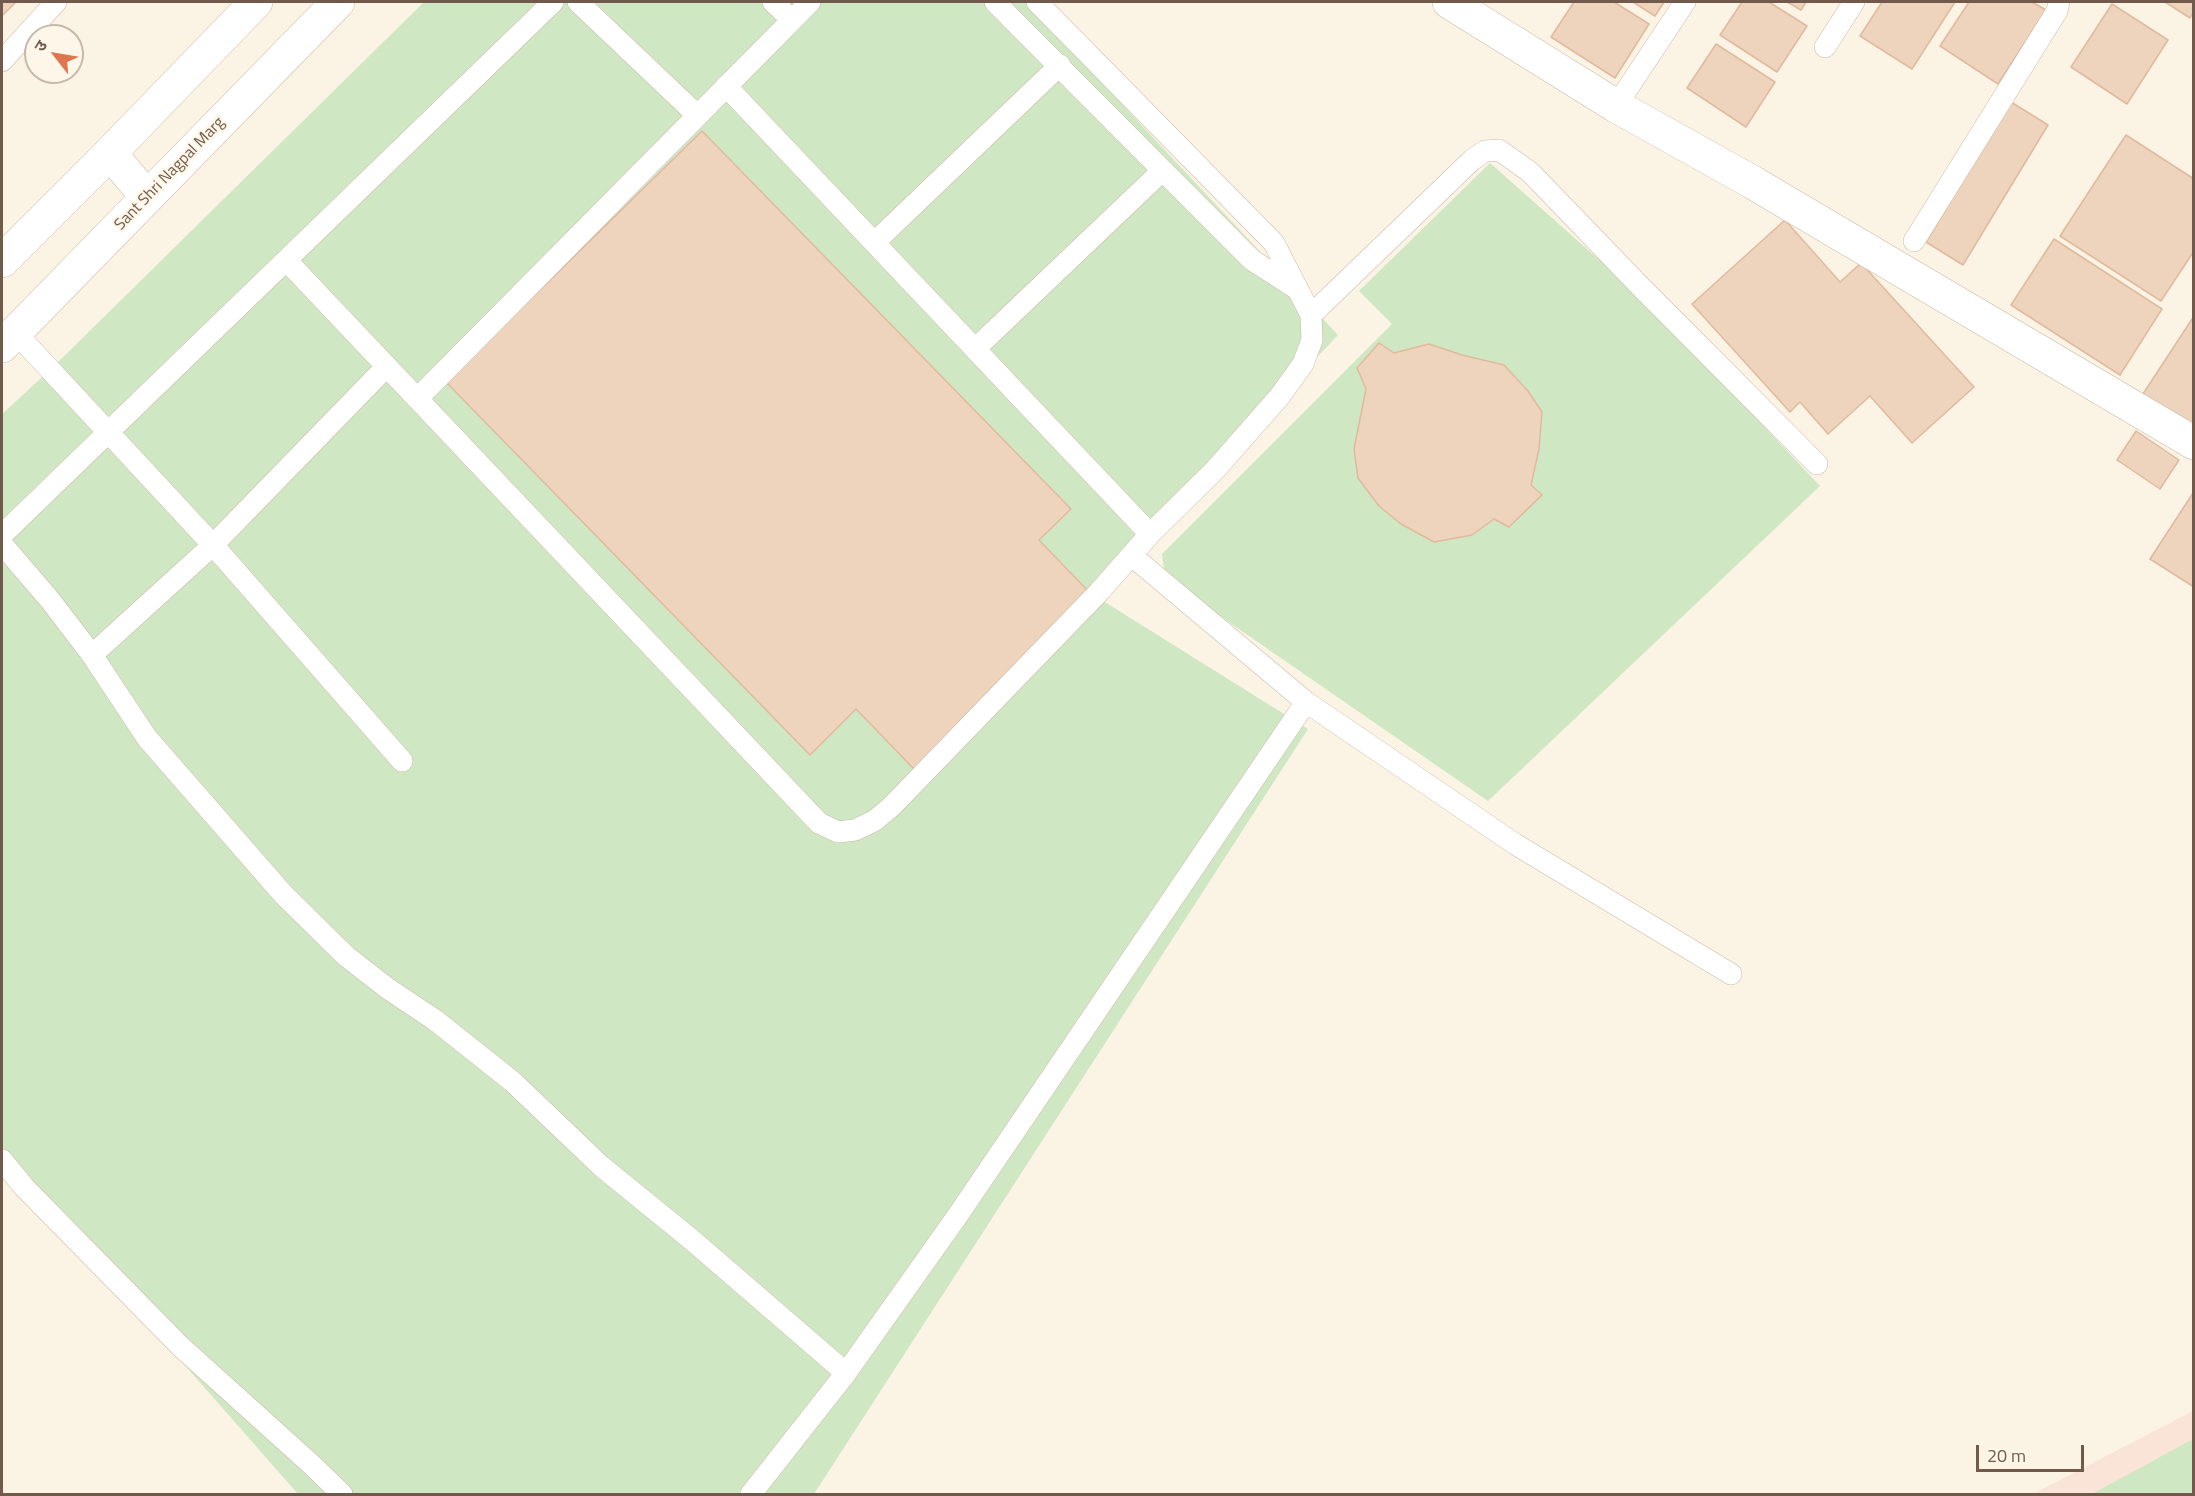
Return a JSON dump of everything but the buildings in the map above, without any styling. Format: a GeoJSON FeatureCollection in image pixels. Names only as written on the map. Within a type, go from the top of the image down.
{"type":"FeatureCollection","features":[{"type":"Feature","properties":{"kind":"main road"},"geometry":{"type":"LineString","coordinates":[[2,261],[256,2]]}},
{"type":"Feature","properties":{"kind":"main road","name":"Sant Shri Nagpal Marg"},"geometry":{"type":"LineString","coordinates":[[9,340],[338,2]]}},
{"type":"Feature","properties":{"kind":"main road"},"geometry":{"type":"LineString","coordinates":[[1449,2],[1616,106],[1752,182],[2193,443]]}},
{"type":"Feature","properties":{"kind":"main road"},"geometry":{"type":"LineString","coordinates":[[110,153],[147,197]]}},
{"type":"Feature","properties":{"kind":"lane"},"geometry":{"type":"LineString","coordinates":[[2,61],[56,2]]}},
{"type":"Feature","properties":{"kind":"lane"},"geometry":{"type":"LineString","coordinates":[[2,534],[553,2]]}},
{"type":"Feature","properties":{"kind":"lane"},"geometry":{"type":"LineString","coordinates":[[578,2],[697,115]]}},
{"type":"Feature","properties":{"kind":"lane"},"geometry":{"type":"LineString","coordinates":[[773,2],[792,20]]}},
{"type":"Feature","properties":{"kind":"lane"},"geometry":{"type":"LineString","coordinates":[[417,399],[810,2]]}},
{"type":"Feature","properties":{"kind":"lane"},"geometry":{"type":"LineString","coordinates":[[995,2],[1252,260],[1300,291]]}},
{"type":"Feature","properties":{"kind":"lane"},"geometry":{"type":"LineString","coordinates":[[286,260],[819,823],[837,832],[855,830],[874,821],[891,807],[1132,556],[1150,534],[1215,470],[1280,396],[1303,364],[1312,340],[1311,315],[1274,243],[1037,2]]}},
{"type":"Feature","properties":{"kind":"lane"},"geometry":{"type":"LineString","coordinates":[[1616,106],[1685,2]]}},
{"type":"Feature","properties":{"kind":"lane"},"geometry":{"type":"LineString","coordinates":[[1825,47],[1854,2]]}},
{"type":"Feature","properties":{"kind":"lane"},"geometry":{"type":"LineString","coordinates":[[1914,241],[2057,11],[2059,2]]}},
{"type":"Feature","properties":{"kind":"lane"},"geometry":{"type":"LineString","coordinates":[[874,242],[1060,65]]}},
{"type":"Feature","properties":{"kind":"lane"},"geometry":{"type":"LineString","coordinates":[[726,86],[1150,534]]}},
{"type":"Feature","properties":{"kind":"lane"},"geometry":{"type":"LineString","coordinates":[[1311,315],[1472,160],[1485,151],[1499,150],[1530,172],[1817,464]]}},
{"type":"Feature","properties":{"kind":"lane"},"geometry":{"type":"LineString","coordinates":[[976,348],[1162,171]]}},
{"type":"Feature","properties":{"kind":"lane"},"geometry":{"type":"LineString","coordinates":[[9,340],[108,432],[213,545],[402,761]]}},
{"type":"Feature","properties":{"kind":"lane"},"geometry":{"type":"LineString","coordinates":[[92,656],[213,545],[387,366]]}},
{"type":"Feature","properties":{"kind":"lane"},"geometry":{"type":"LineString","coordinates":[[2,543],[50,600],[161,755],[283,894],[346,956],[387,988],[435,1020],[496,1068],[601,1166],[692,1240],[846,1373]]}},
{"type":"Feature","properties":{"kind":"lane"},"geometry":{"type":"LineString","coordinates":[[1132,556],[1306,702],[1515,844],[1731,974]]}},
{"type":"Feature","properties":{"kind":"lane"},"geometry":{"type":"LineString","coordinates":[[751,1494],[846,1373],[958,1215],[1306,702]]}},
{"type":"Feature","properties":{"kind":"lane"},"geometry":{"type":"LineString","coordinates":[[2,1160],[24,1186],[180,1346],[342,1494]]}},
{"type":"Feature","properties":{"kind":"shaded area"},"geometry":{"type":"Polygon","coordinates":[[[2193,1411],[2193,1494],[2033,1494],[2193,1411]]]}},
{"type":"Feature","properties":{"kind":"green space"},"geometry":{"type":"Polygon","coordinates":[[[424,2],[1026,2],[1338,335],[1092,594],[1308,729],[814,1494],[298,1494],[2,1157],[2,414],[51,369],[424,2]]]}},
{"type":"Feature","properties":{"kind":"green space"},"geometry":{"type":"Polygon","coordinates":[[[1490,163],[1649,304],[1820,486],[1488,801],[1165,578],[1162,554],[1392,324],[1359,291],[1490,163]]]}},
{"type":"Feature","properties":{"kind":"green space"},"geometry":{"type":"Polygon","coordinates":[[[2193,1439],[2193,1494],[2092,1494],[2193,1439]]]}}]}
